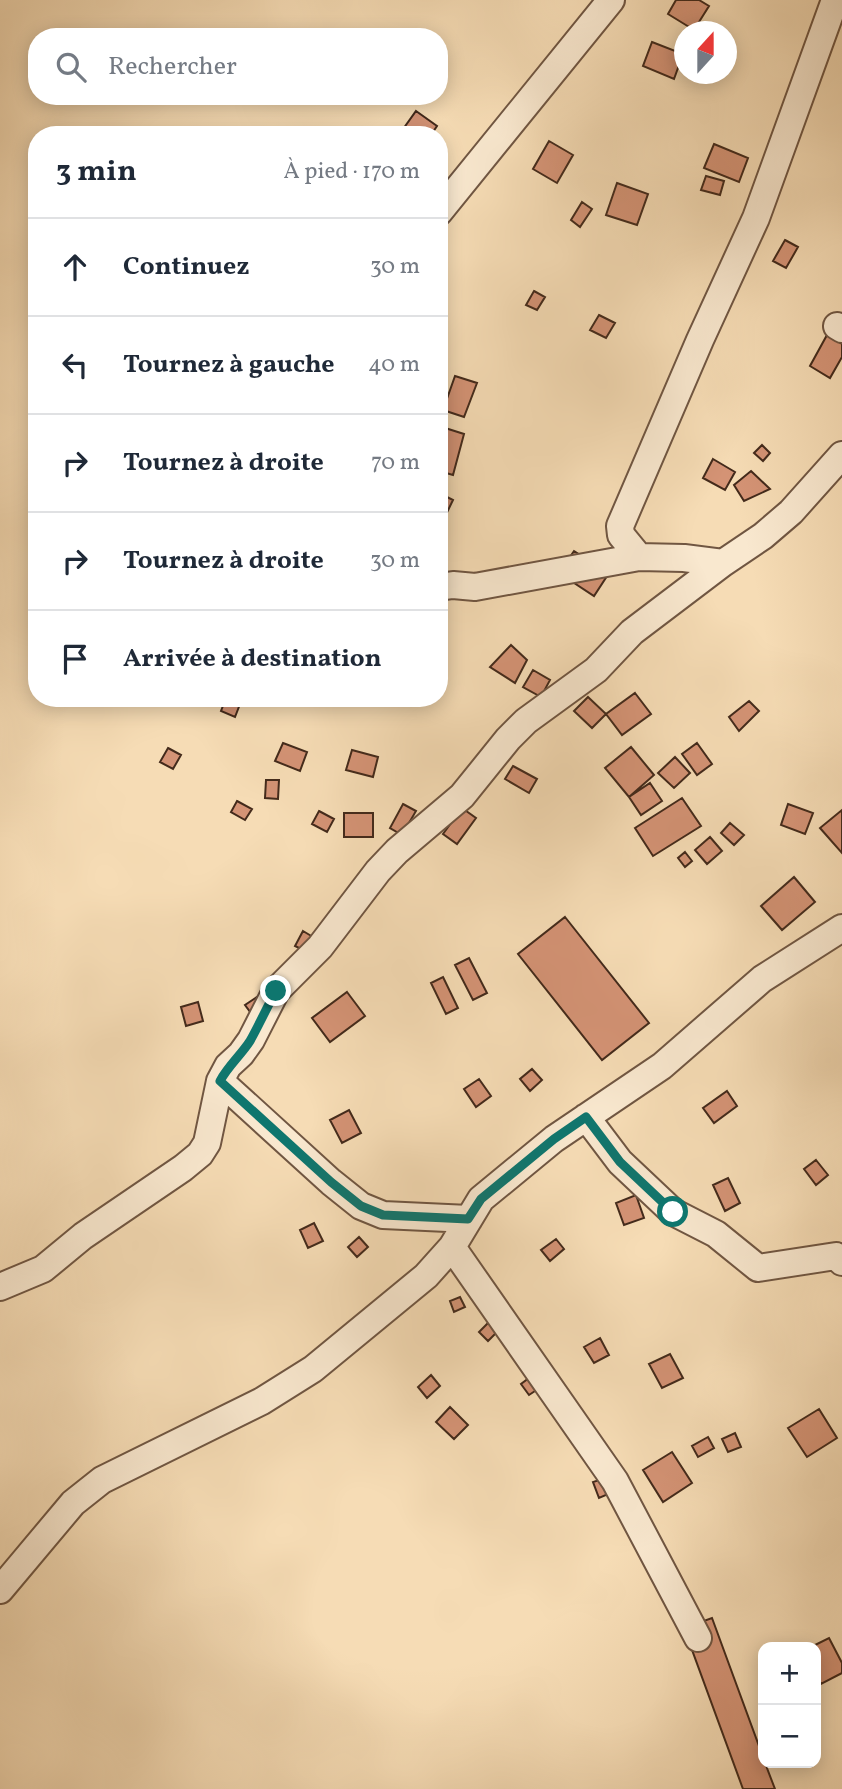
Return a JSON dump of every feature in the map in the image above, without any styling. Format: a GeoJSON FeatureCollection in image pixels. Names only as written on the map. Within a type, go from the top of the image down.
{"type":"FeatureCollection","features":[{"type":"Feature","properties":{"kind":"street"},"geometry":{"type":"LineString","coordinates":[[448,201],[611,0]]}},
{"type":"Feature","properties":{"kind":"street"},"geometry":{"type":"LineString","coordinates":[[639,557],[621,535],[620,526],[756,218],[835,0]]}},
{"type":"Feature","properties":{"kind":"street"},"geometry":{"type":"LineString","coordinates":[[0,1287],[43,1269],[83,1236],[200,1154],[207,1143],[220,1081],[228,1066],[251,1040],[276,991],[320,947],[378,871],[462,796],[526,721],[596,670],[632,632],[763,536],[791,512],[842,456]]}},
{"type":"Feature","properties":{"kind":"street"},"geometry":{"type":"LineString","coordinates":[[448,586],[475,587],[639,557],[684,558],[723,563]]}},
{"type":"Feature","properties":{"kind":"street"},"geometry":{"type":"LineString","coordinates":[[0,1590],[73,1503],[102,1480],[262,1401],[313,1369],[426,1276],[452,1247],[481,1199],[554,1139],[662,1066],[762,979],[842,928]]}},
{"type":"Feature","properties":{"kind":"street"},"geometry":{"type":"LineString","coordinates":[[220,1081],[361,1206],[383,1215],[468,1219]]}},
{"type":"Feature","properties":{"kind":"street"},"geometry":{"type":"LineString","coordinates":[[586,1117],[620,1162],[673,1212],[716,1234],[758,1268],[836,1256],[842,1262]]}},
{"type":"Feature","properties":{"kind":"street"},"geometry":{"type":"LineString","coordinates":[[452,1247],[615,1481],[698,1638]]}},
{"type":"Feature","properties":{"kind":"building"},"geometry":{"type":"Polygon","coordinates":[[[676,0],[699,0],[709,6],[700,21],[679,21],[668,14],[676,0]]]}},
{"type":"Feature","properties":{"kind":"building"},"geometry":{"type":"Polygon","coordinates":[[[652,42],[674,51],[674,79],[643,66],[652,42]]]}},
{"type":"Feature","properties":{"kind":"building"},"geometry":{"type":"Polygon","coordinates":[[[416,111],[437,126],[405,126],[416,111]]]}},
{"type":"Feature","properties":{"kind":"building"},"geometry":{"type":"Polygon","coordinates":[[[549,141],[573,155],[557,183],[533,169],[549,141]]]}},
{"type":"Feature","properties":{"kind":"building"},"geometry":{"type":"Polygon","coordinates":[[[714,144],[748,158],[739,182],[704,168],[714,144]]]}},
{"type":"Feature","properties":{"kind":"building"},"geometry":{"type":"Polygon","coordinates":[[[706,176],[724,181],[720,195],[701,190],[706,176]]]}},
{"type":"Feature","properties":{"kind":"building"},"geometry":{"type":"Polygon","coordinates":[[[617,183],[648,194],[637,225],[606,215],[617,183]]]}},
{"type":"Feature","properties":{"kind":"building"},"geometry":{"type":"Polygon","coordinates":[[[582,202],[592,209],[580,227],[571,220],[582,202]]]}},
{"type":"Feature","properties":{"kind":"building"},"geometry":{"type":"Polygon","coordinates":[[[785,240],[798,247],[786,268],[773,261],[785,240]]]}},
{"type":"Feature","properties":{"kind":"building"},"geometry":{"type":"Polygon","coordinates":[[[534,291],[545,297],[537,310],[526,305],[534,291]]]}},
{"type":"Feature","properties":{"kind":"building"},"geometry":{"type":"Polygon","coordinates":[[[599,315],[615,323],[606,338],[590,330],[599,315]]]}},
{"type":"Feature","properties":{"kind":"building"},"geometry":{"type":"Polygon","coordinates":[[[827,335],[842,344],[842,357],[830,378],[810,366],[827,335]]]}},
{"type":"Feature","properties":{"kind":"building"},"geometry":{"type":"Polygon","coordinates":[[[455,376],[477,383],[464,417],[448,412],[448,396],[455,376]]]}},
{"type":"Feature","properties":{"kind":"building"},"geometry":{"type":"Polygon","coordinates":[[[448,429],[464,434],[453,475],[448,474],[448,429]]]}},
{"type":"Feature","properties":{"kind":"building"},"geometry":{"type":"Polygon","coordinates":[[[762,445],[770,453],[763,461],[754,453],[762,445]]]}},
{"type":"Feature","properties":{"kind":"building"},"geometry":{"type":"Polygon","coordinates":[[[713,459],[735,472],[725,490],[703,478],[713,459]]]}},
{"type":"Feature","properties":{"kind":"building"},"geometry":{"type":"Polygon","coordinates":[[[751,471],[770,489],[744,501],[734,485],[751,471]]]}},
{"type":"Feature","properties":{"kind":"building"},"geometry":{"type":"Polygon","coordinates":[[[448,498],[453,500],[448,510],[448,498]]]}},
{"type":"Feature","properties":{"kind":"building"},"geometry":{"type":"Polygon","coordinates":[[[574,551],[609,573],[594,596],[559,573],[574,551]]]}},
{"type":"Feature","properties":{"kind":"building"},"geometry":{"type":"Polygon","coordinates":[[[511,645],[527,660],[515,683],[490,667],[511,645]]]}},
{"type":"Feature","properties":{"kind":"building"},"geometry":{"type":"Polygon","coordinates":[[[533,670],[550,680],[541,697],[523,687],[533,670]]]}},
{"type":"Feature","properties":{"kind":"building"},"geometry":{"type":"Polygon","coordinates":[[[635,693],[651,714],[622,735],[606,714],[635,693]]]}},
{"type":"Feature","properties":{"kind":"building"},"geometry":{"type":"Polygon","coordinates":[[[588,697],[606,714],[592,728],[574,711],[588,697]]]}},
{"type":"Feature","properties":{"kind":"building"},"geometry":{"type":"Polygon","coordinates":[[[749,701],[759,711],[739,731],[729,717],[749,701]]]}},
{"type":"Feature","properties":{"kind":"building"},"geometry":{"type":"Polygon","coordinates":[[[223,707],[239,707],[235,717],[221,711],[223,707]]]}},
{"type":"Feature","properties":{"kind":"building"},"geometry":{"type":"Polygon","coordinates":[[[283,743],[307,752],[300,771],[275,761],[283,743]]]}},
{"type":"Feature","properties":{"kind":"building"},"geometry":{"type":"Polygon","coordinates":[[[697,743],[712,764],[697,775],[682,754],[697,743]]]}},
{"type":"Feature","properties":{"kind":"building"},"geometry":{"type":"Polygon","coordinates":[[[631,747],[654,775],[629,797],[605,768],[631,747]]]}},
{"type":"Feature","properties":{"kind":"building"},"geometry":{"type":"Polygon","coordinates":[[[168,748],[181,755],[173,769],[160,762],[168,748]]]}},
{"type":"Feature","properties":{"kind":"building"},"geometry":{"type":"Polygon","coordinates":[[[352,750],[378,757],[373,777],[346,770],[352,750]]]}},
{"type":"Feature","properties":{"kind":"building"},"geometry":{"type":"Polygon","coordinates":[[[675,757],[690,773],[674,788],[658,773],[675,757]]]}},
{"type":"Feature","properties":{"kind":"building"},"geometry":{"type":"Polygon","coordinates":[[[513,766],[537,779],[529,793],[505,779],[513,766]]]}},
{"type":"Feature","properties":{"kind":"building"},"geometry":{"type":"Polygon","coordinates":[[[266,780],[279,780],[278,799],[265,798],[266,780]]]}},
{"type":"Feature","properties":{"kind":"building"},"geometry":{"type":"Polygon","coordinates":[[[650,783],[662,801],[641,815],[629,797],[650,783]]]}},
{"type":"Feature","properties":{"kind":"building"},"geometry":{"type":"Polygon","coordinates":[[[682,798],[701,826],[653,856],[635,828],[682,798]]]}},
{"type":"Feature","properties":{"kind":"building"},"geometry":{"type":"Polygon","coordinates":[[[237,801],[252,809],[245,820],[231,812],[237,801]]]}},
{"type":"Feature","properties":{"kind":"building"},"geometry":{"type":"Polygon","coordinates":[[[403,804],[416,811],[402,835],[390,828],[403,804]]]}},
{"type":"Feature","properties":{"kind":"building"},"geometry":{"type":"Polygon","coordinates":[[[788,804],[813,813],[805,834],[781,825],[788,804]]]}},
{"type":"Feature","properties":{"kind":"building"},"geometry":{"type":"Polygon","coordinates":[[[462,808],[476,818],[457,844],[443,834],[462,808]]]}},
{"type":"Feature","properties":{"kind":"building"},"geometry":{"type":"Polygon","coordinates":[[[842,810],[842,853],[820,828],[842,810]]]}},
{"type":"Feature","properties":{"kind":"building"},"geometry":{"type":"Polygon","coordinates":[[[319,811],[334,819],[327,832],[312,824],[319,811]]]}},
{"type":"Feature","properties":{"kind":"building"},"geometry":{"type":"Polygon","coordinates":[[[344,813],[373,813],[373,837],[344,837],[344,813]]]}},
{"type":"Feature","properties":{"kind":"building"},"geometry":{"type":"Polygon","coordinates":[[[730,823],[744,835],[734,845],[721,833],[730,823]]]}},
{"type":"Feature","properties":{"kind":"building"},"geometry":{"type":"Polygon","coordinates":[[[710,837],[722,851],[707,864],[695,850],[710,837]]]}},
{"type":"Feature","properties":{"kind":"building"},"geometry":{"type":"Polygon","coordinates":[[[685,852],[692,861],[685,867],[678,858],[685,852]]]}},
{"type":"Feature","properties":{"kind":"building"},"geometry":{"type":"Polygon","coordinates":[[[794,877],[815,902],[782,930],[761,906],[794,877]]]}},
{"type":"Feature","properties":{"kind":"building"},"geometry":{"type":"Polygon","coordinates":[[[565,917],[649,1023],[602,1060],[518,954],[565,917]]]}},
{"type":"Feature","properties":{"kind":"building"},"geometry":{"type":"Polygon","coordinates":[[[303,931],[313,937],[305,951],[295,946],[303,931]]]}},
{"type":"Feature","properties":{"kind":"building"},"geometry":{"type":"Polygon","coordinates":[[[469,958],[487,993],[473,1000],[455,965],[469,958]]]}},
{"type":"Feature","properties":{"kind":"building"},"geometry":{"type":"Polygon","coordinates":[[[443,977],[458,1008],[446,1014],[431,983],[443,977]]]}},
{"type":"Feature","properties":{"kind":"building"},"geometry":{"type":"Polygon","coordinates":[[[347,992],[365,1016],[330,1042],[312,1018],[347,992]]]}},
{"type":"Feature","properties":{"kind":"building"},"geometry":{"type":"Polygon","coordinates":[[[260,995],[251,1013],[245,1005],[260,995]]]}},
{"type":"Feature","properties":{"kind":"building"},"geometry":{"type":"Polygon","coordinates":[[[198,1002],[203,1021],[186,1026],[181,1007],[198,1002]]]}},
{"type":"Feature","properties":{"kind":"building"},"geometry":{"type":"Polygon","coordinates":[[[532,1069],[542,1080],[530,1091],[520,1079],[532,1069]]]}},
{"type":"Feature","properties":{"kind":"building"},"geometry":{"type":"Polygon","coordinates":[[[479,1079],[491,1096],[476,1107],[464,1089],[479,1079]]]}},
{"type":"Feature","properties":{"kind":"building"},"geometry":{"type":"Polygon","coordinates":[[[727,1091],[737,1106],[714,1123],[703,1108],[727,1091]]]}},
{"type":"Feature","properties":{"kind":"building"},"geometry":{"type":"Polygon","coordinates":[[[349,1110],[361,1133],[342,1143],[330,1120],[349,1110]]]}},
{"type":"Feature","properties":{"kind":"building"},"geometry":{"type":"Polygon","coordinates":[[[816,1160],[828,1175],[816,1185],[804,1169],[816,1160]]]}},
{"type":"Feature","properties":{"kind":"building"},"geometry":{"type":"Polygon","coordinates":[[[728,1178],[740,1203],[725,1211],[713,1185],[728,1178]]]}},
{"type":"Feature","properties":{"kind":"building"},"geometry":{"type":"Polygon","coordinates":[[[636,1195],[644,1218],[624,1225],[616,1203],[636,1195]]]}},
{"type":"Feature","properties":{"kind":"building"},"geometry":{"type":"Polygon","coordinates":[[[314,1223],[323,1241],[308,1248],[300,1230],[314,1223]]]}},
{"type":"Feature","properties":{"kind":"building"},"geometry":{"type":"Polygon","coordinates":[[[359,1237],[368,1247],[357,1257],[348,1247],[359,1237]]]}},
{"type":"Feature","properties":{"kind":"building"},"geometry":{"type":"Polygon","coordinates":[[[556,1239],[564,1249],[550,1261],[541,1250],[556,1239]]]}},
{"type":"Feature","properties":{"kind":"building"},"geometry":{"type":"Polygon","coordinates":[[[460,1297],[465,1307],[454,1312],[450,1301],[460,1297]]]}},
{"type":"Feature","properties":{"kind":"building"},"geometry":{"type":"Polygon","coordinates":[[[490,1321],[499,1330],[488,1341],[479,1332],[490,1321]]]}},
{"type":"Feature","properties":{"kind":"building"},"geometry":{"type":"Polygon","coordinates":[[[600,1338],[609,1355],[594,1363],[584,1347],[600,1338]]]}},
{"type":"Feature","properties":{"kind":"building"},"geometry":{"type":"Polygon","coordinates":[[[670,1354],[683,1378],[662,1388],[649,1364],[670,1354]]]}},
{"type":"Feature","properties":{"kind":"building"},"geometry":{"type":"Polygon","coordinates":[[[431,1375],[440,1386],[427,1398],[418,1387],[431,1375]]]}},
{"type":"Feature","properties":{"kind":"building"},"geometry":{"type":"Polygon","coordinates":[[[533,1375],[541,1387],[529,1395],[521,1384],[533,1375]]]}},
{"type":"Feature","properties":{"kind":"building"},"geometry":{"type":"Polygon","coordinates":[[[450,1407],[468,1425],[454,1439],[436,1422],[450,1407]]]}},
{"type":"Feature","properties":{"kind":"building"},"geometry":{"type":"Polygon","coordinates":[[[819,1409],[837,1438],[807,1457],[788,1428],[819,1409]]]}},
{"type":"Feature","properties":{"kind":"building"},"geometry":{"type":"Polygon","coordinates":[[[735,1433],[741,1447],[728,1452],[722,1439],[735,1433]]]}},
{"type":"Feature","properties":{"kind":"building"},"geometry":{"type":"Polygon","coordinates":[[[708,1437],[714,1448],[698,1457],[692,1446],[708,1437]]]}},
{"type":"Feature","properties":{"kind":"building"},"geometry":{"type":"Polygon","coordinates":[[[672,1452],[692,1483],[663,1502],[643,1470],[672,1452]]]}},
{"type":"Feature","properties":{"kind":"building"},"geometry":{"type":"Polygon","coordinates":[[[608,1477],[613,1492],[599,1498],[593,1482],[608,1477]]]}},
{"type":"Feature","properties":{"kind":"building"},"geometry":{"type":"Polygon","coordinates":[[[712,1618],[758,1743],[758,1768],[767,1768],[775,1789],[743,1789],[684,1628],[712,1618]]]}},
{"type":"Feature","properties":{"kind":"building"},"geometry":{"type":"Polygon","coordinates":[[[829,1638],[842,1663],[842,1673],[821,1684],[821,1642],[829,1638]]]}},
{"type":"Feature","properties":{"kind":"route"},"geometry":{"type":"LineString","coordinates":[[276,991],[251,1040],[228,1066],[220,1081],[290,1146],[361,1206],[383,1215],[468,1219],[481,1199],[554,1139],[586,1117],[620,1162],[673,1212]]}}]}
